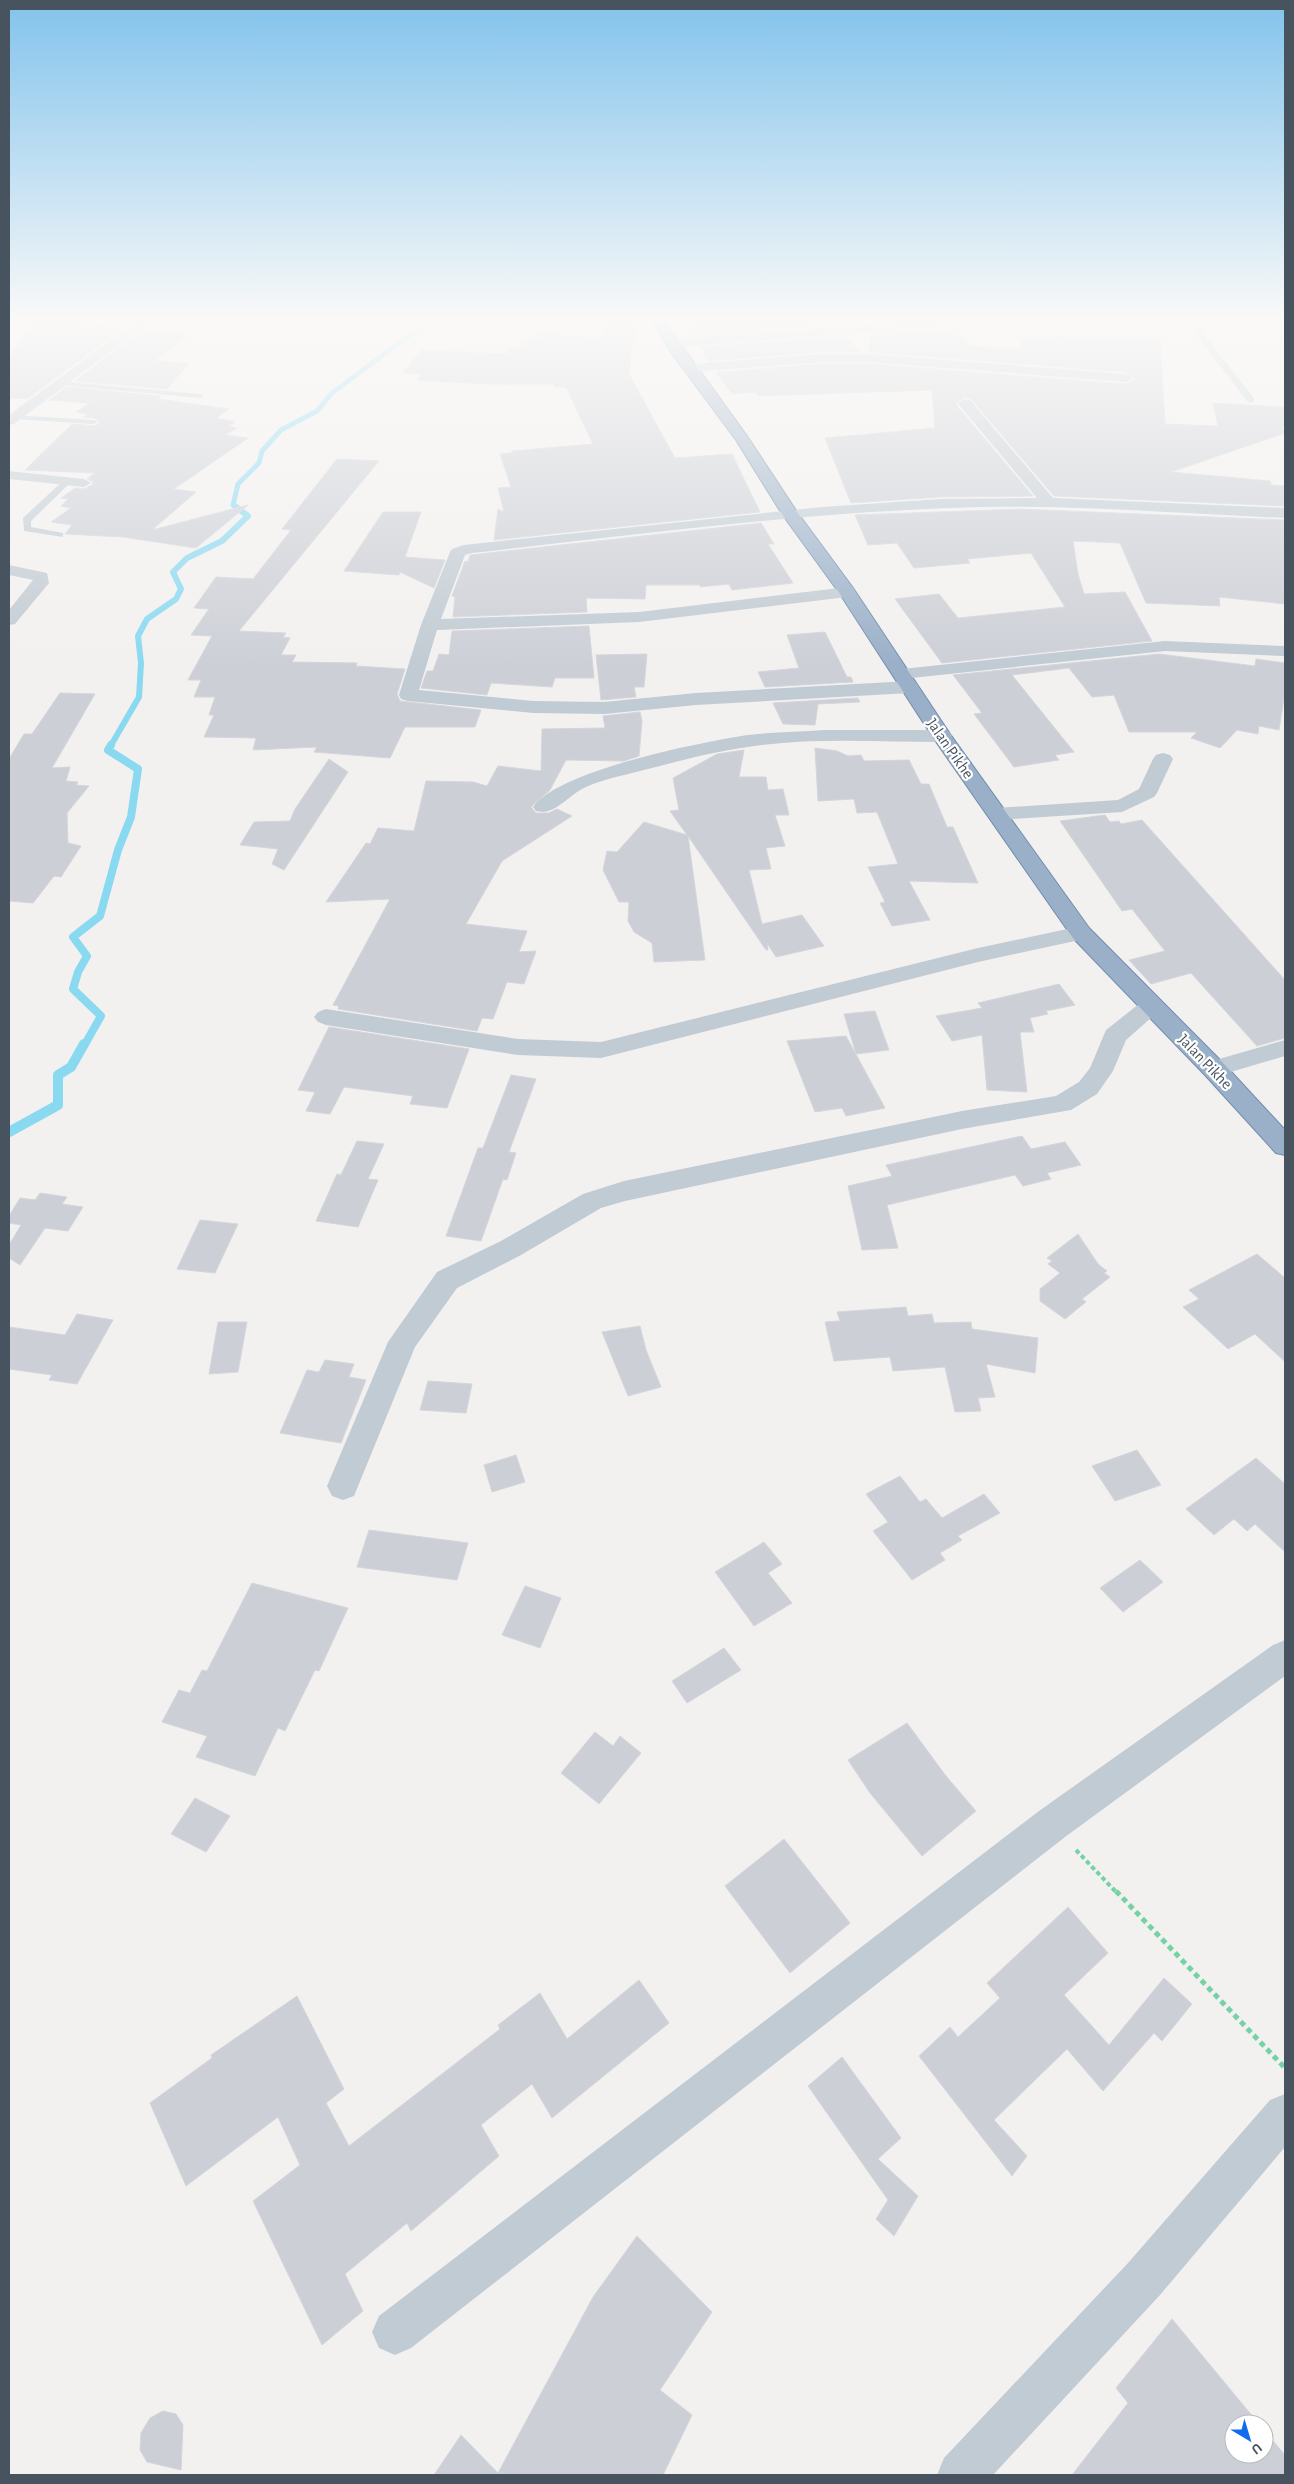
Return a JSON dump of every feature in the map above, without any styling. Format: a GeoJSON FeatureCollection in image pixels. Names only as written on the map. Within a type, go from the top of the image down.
{"type":"FeatureCollection","features":[{"type":"Feature","properties":{"kind":"highway","name":"Jalan Pikhe"},"geometry":{"type":"LineString","coordinates":[[738,434],[790,514],[847,592],[942,736],[1081,932],[1214,1069],[1285,1146]]}},
{"type":"Feature","properties":{"kind":"street"},"geometry":{"type":"LineString","coordinates":[[991,434],[1048,502]]}},
{"type":"Feature","properties":{"kind":"street"},"geometry":{"type":"LineString","coordinates":[[9,475],[84,483]]}},
{"type":"Feature","properties":{"kind":"street"},"geometry":{"type":"LineString","coordinates":[[1285,512],[1048,502],[941,504],[790,514],[464,550],[458,552],[444,594],[430,625],[408,695],[533,707],[604,708],[906,681],[1165,646],[1285,651]]}},
{"type":"Feature","properties":{"kind":"street"},"geometry":{"type":"LineString","coordinates":[[9,570],[36,575],[41,578],[41,583],[9,620]]}},
{"type":"Feature","properties":{"kind":"street"},"geometry":{"type":"LineString","coordinates":[[430,625],[639,617],[847,592]]}},
{"type":"Feature","properties":{"kind":"street"},"geometry":{"type":"LineString","coordinates":[[543,807],[575,785],[607,773],[692,752],[749,741],[825,736],[942,736]]}},
{"type":"Feature","properties":{"kind":"street"},"geometry":{"type":"LineString","coordinates":[[997,814],[1122,806],[1147,793],[1163,759]]}},
{"type":"Feature","properties":{"kind":"street"},"geometry":{"type":"LineString","coordinates":[[326,1017],[518,1047],[601,1050],[1081,932]]}},
{"type":"Feature","properties":{"kind":"street"},"geometry":{"type":"LineString","coordinates":[[343,1486],[403,1342],[447,1280],[511,1248],[592,1201],[624,1191],[962,1120],[1062,1104],[1088,1088],[1101,1071],[1115,1036],[1135,1017],[1152,1005]]}},
{"type":"Feature","properties":{"kind":"street"},"geometry":{"type":"LineString","coordinates":[[1214,1069],[1285,1048]]}},
{"type":"Feature","properties":{"kind":"street"},"geometry":{"type":"LineString","coordinates":[[395,2332],[1052,1824],[1285,1656]]}},
{"type":"Feature","properties":{"kind":"street"},"geometry":{"type":"LineString","coordinates":[[961,2475],[1144,2279],[1285,2115]]}},
{"type":"Feature","properties":{"kind":"lane"},"geometry":{"type":"LineString","coordinates":[[60,535],[27,529],[26,520],[68,481]]}},
{"type":"Feature","properties":{"kind":"path"},"geometry":{"type":"LineString","coordinates":[[1052,1824],[1285,2068]]}},
{"type":"Feature","properties":{"kind":"building"},"geometry":{"type":"Polygon","coordinates":[[[62,434],[227,434],[225,435],[248,438],[174,489],[196,492],[152,530],[248,505],[196,548],[123,537],[65,534],[72,525],[51,522],[71,508],[61,506],[68,499],[61,498],[75,488],[84,489],[92,485],[93,482],[87,479],[95,473],[25,470],[62,434]]]}},
{"type":"Feature","properties":{"kind":"building"},"geometry":{"type":"Polygon","coordinates":[[[588,434],[662,434],[675,458],[732,454],[760,512],[494,540],[498,509],[504,512],[498,488],[511,487],[500,454],[512,453],[512,451],[593,444],[588,434]]]}},
{"type":"Feature","properties":{"kind":"building"},"geometry":{"type":"Polygon","coordinates":[[[870,434],[981,434],[1033,496],[940,497],[851,503],[825,438],[870,434]]]}},
{"type":"Feature","properties":{"kind":"building"},"geometry":{"type":"Polygon","coordinates":[[[1001,434],[1282,434],[1171,472],[1270,481],[1271,485],[1285,486],[1285,506],[1054,496],[1001,434]]]}},
{"type":"Feature","properties":{"kind":"building"},"geometry":{"type":"Polygon","coordinates":[[[337,459],[379,461],[239,631],[286,633],[283,637],[290,638],[281,655],[296,655],[292,662],[357,663],[356,666],[405,669],[397,694],[400,701],[481,710],[475,727],[405,727],[390,758],[314,752],[317,747],[253,750],[256,738],[204,737],[214,715],[209,715],[215,697],[194,697],[201,680],[188,680],[212,636],[191,635],[209,609],[194,608],[216,577],[253,579],[291,530],[282,529],[337,459]]]}},
{"type":"Feature","properties":{"kind":"building"},"geometry":{"type":"Polygon","coordinates":[[[1020,509],[1285,520],[1285,604],[1219,597],[1220,606],[1146,603],[1120,543],[1073,541],[1078,574],[1084,594],[1125,592],[1152,641],[942,663],[895,599],[939,594],[958,618],[1065,607],[1031,553],[967,559],[970,563],[914,568],[897,543],[868,545],[855,515],[1020,509]]]}},
{"type":"Feature","properties":{"kind":"building"},"geometry":{"type":"Polygon","coordinates":[[[383,512],[421,512],[405,557],[445,560],[434,588],[400,572],[399,575],[344,571],[383,512]]]}},
{"type":"Feature","properties":{"kind":"building"},"geometry":{"type":"Polygon","coordinates":[[[761,523],[774,544],[768,544],[793,583],[732,590],[729,584],[700,587],[700,585],[646,585],[645,599],[586,598],[587,612],[453,617],[455,597],[452,596],[465,561],[468,562],[470,555],[761,523]]]}},
{"type":"Feature","properties":{"kind":"building"},"geometry":{"type":"Polygon","coordinates":[[[589,626],[594,678],[555,678],[552,687],[491,683],[487,695],[421,688],[427,671],[433,671],[439,654],[449,655],[452,631],[589,626]]]}},
{"type":"Feature","properties":{"kind":"building"},"geometry":{"type":"Polygon","coordinates":[[[825,632],[847,677],[851,677],[853,682],[765,687],[758,672],[799,668],[787,635],[825,632]]]}},
{"type":"Feature","properties":{"kind":"building"},"geometry":{"type":"Polygon","coordinates":[[[647,654],[644,687],[634,687],[636,697],[601,700],[596,655],[647,654]]]}},
{"type":"Feature","properties":{"kind":"building"},"geometry":{"type":"Polygon","coordinates":[[[1159,654],[1255,666],[1256,659],[1285,663],[1285,692],[1279,730],[1259,726],[1258,734],[1237,730],[1220,748],[1191,738],[1197,732],[1129,732],[1114,695],[1092,697],[1069,668],[1012,675],[1074,752],[1055,755],[1059,760],[1014,767],[974,714],[982,713],[953,675],[1159,654]]]}},
{"type":"Feature","properties":{"kind":"building"},"geometry":{"type":"Polygon","coordinates":[[[60,693],[95,694],[52,768],[70,767],[66,781],[78,782],[76,785],[89,786],[67,813],[68,843],[81,846],[61,877],[54,876],[33,903],[9,901],[9,759],[24,734],[32,734],[60,693]]]}},
{"type":"Feature","properties":{"kind":"building"},"geometry":{"type":"Polygon","coordinates":[[[858,698],[860,702],[818,704],[815,725],[783,724],[773,703],[858,698]]]}},
{"type":"Feature","properties":{"kind":"building"},"geometry":{"type":"Polygon","coordinates":[[[640,712],[642,721],[639,756],[624,761],[566,760],[550,790],[531,807],[536,813],[549,813],[557,809],[572,816],[502,861],[466,924],[527,931],[519,952],[536,951],[524,984],[507,982],[493,1019],[482,1018],[477,1031],[338,1009],[339,1006],[333,1005],[390,899],[326,902],[366,843],[370,844],[378,828],[414,831],[426,781],[473,782],[487,786],[498,766],[541,771],[542,729],[605,728],[603,716],[640,712]]]}},
{"type":"Feature","properties":{"kind":"building"},"geometry":{"type":"Polygon","coordinates":[[[815,748],[837,751],[848,756],[861,755],[864,761],[909,760],[921,784],[929,784],[947,827],[953,827],[978,883],[909,881],[930,920],[892,926],[880,903],[885,902],[868,867],[898,864],[877,812],[857,813],[854,799],[818,801],[815,748]]]}},
{"type":"Feature","properties":{"kind":"building"},"geometry":{"type":"Polygon","coordinates":[[[744,750],[739,777],[766,777],[768,790],[783,789],[789,815],[775,815],[785,846],[766,848],[771,869],[749,870],[762,924],[802,915],[824,946],[776,957],[767,943],[768,950],[766,950],[688,836],[705,960],[654,962],[652,943],[634,932],[628,921],[629,902],[619,902],[603,870],[607,851],[617,852],[644,822],[687,835],[670,811],[679,810],[673,778],[717,754],[744,750]]]}},
{"type":"Feature","properties":{"kind":"building"},"geometry":{"type":"Polygon","coordinates":[[[329,759],[348,772],[284,870],[272,864],[278,849],[240,845],[254,822],[290,821],[295,809],[329,759]]]}},
{"type":"Feature","properties":{"kind":"building"},"geometry":{"type":"Polygon","coordinates":[[[1105,815],[1110,822],[1119,821],[1121,824],[1142,820],[1285,980],[1285,1038],[1257,1046],[1191,973],[1151,984],[1129,960],[1165,951],[1132,909],[1122,911],[1060,821],[1105,815]]]}},
{"type":"Feature","properties":{"kind":"building"},"geometry":{"type":"Polygon","coordinates":[[[1059,984],[1075,1005],[1046,1011],[1048,1014],[1030,1018],[1034,1032],[1020,1032],[1027,1092],[987,1090],[982,1035],[952,1041],[936,1016],[982,1008],[978,1003],[1059,984]]]}},
{"type":"Feature","properties":{"kind":"building"},"geometry":{"type":"Polygon","coordinates":[[[875,1011],[889,1050],[856,1054],[844,1014],[875,1011]]]}},
{"type":"Feature","properties":{"kind":"building"},"geometry":{"type":"Polygon","coordinates":[[[329,1027],[469,1049],[447,1108],[410,1104],[413,1096],[344,1087],[330,1114],[306,1111],[315,1092],[298,1090],[329,1027]]]}},
{"type":"Feature","properties":{"kind":"building"},"geometry":{"type":"Polygon","coordinates":[[[846,1036],[885,1108],[846,1116],[842,1108],[815,1112],[787,1041],[846,1036]]]}},
{"type":"Feature","properties":{"kind":"building"},"geometry":{"type":"Polygon","coordinates":[[[511,1075],[536,1079],[509,1152],[516,1153],[507,1180],[503,1179],[481,1241],[446,1236],[478,1148],[483,1148],[511,1075]]]}},
{"type":"Feature","properties":{"kind":"building"},"geometry":{"type":"Polygon","coordinates":[[[1022,1136],[1031,1149],[1065,1142],[1081,1165],[1047,1173],[1051,1179],[1023,1186],[1015,1175],[887,1205],[898,1248],[862,1250],[848,1186],[892,1176],[886,1165],[1022,1136]]]}},
{"type":"Feature","properties":{"kind":"building"},"geometry":{"type":"Polygon","coordinates":[[[357,1141],[384,1144],[368,1179],[378,1180],[358,1227],[316,1221],[337,1174],[341,1175],[357,1141]]]}},
{"type":"Feature","properties":{"kind":"building"},"geometry":{"type":"Polygon","coordinates":[[[40,1193],[67,1197],[62,1204],[83,1207],[68,1231],[45,1228],[20,1265],[9,1258],[9,1245],[21,1225],[9,1223],[9,1216],[20,1198],[35,1200],[40,1193]]]}},
{"type":"Feature","properties":{"kind":"building"},"geometry":{"type":"Polygon","coordinates":[[[200,1220],[238,1224],[215,1273],[177,1269],[200,1220]]]}},
{"type":"Feature","properties":{"kind":"building"},"geometry":{"type":"Polygon","coordinates":[[[1078,1234],[1098,1264],[1107,1271],[1104,1273],[1110,1277],[1082,1299],[1086,1302],[1065,1319],[1040,1301],[1040,1289],[1060,1273],[1048,1264],[1052,1261],[1047,1258],[1078,1234]]]}},
{"type":"Feature","properties":{"kind":"building"},"geometry":{"type":"Polygon","coordinates":[[[1257,1254],[1285,1278],[1285,1362],[1255,1334],[1228,1349],[1183,1307],[1199,1299],[1189,1290],[1257,1254]]]}},
{"type":"Feature","properties":{"kind":"building"},"geometry":{"type":"Polygon","coordinates":[[[906,1307],[908,1316],[932,1314],[934,1323],[971,1322],[972,1329],[1038,1338],[1035,1373],[986,1364],[995,1397],[978,1398],[981,1411],[955,1412],[945,1367],[893,1371],[890,1357],[834,1361],[825,1322],[840,1321],[837,1312],[906,1307]]]}},
{"type":"Feature","properties":{"kind":"building"},"geometry":{"type":"Polygon","coordinates":[[[77,1314],[113,1320],[77,1384],[49,1380],[52,1375],[9,1369],[9,1327],[65,1335],[77,1314]]]}},
{"type":"Feature","properties":{"kind":"building"},"geometry":{"type":"Polygon","coordinates":[[[218,1322],[247,1322],[238,1372],[209,1374],[218,1322]]]}},
{"type":"Feature","properties":{"kind":"building"},"geometry":{"type":"Polygon","coordinates":[[[640,1326],[646,1350],[661,1387],[628,1396],[602,1332],[640,1326]]]}},
{"type":"Feature","properties":{"kind":"building"},"geometry":{"type":"Polygon","coordinates":[[[325,1360],[354,1364],[349,1377],[366,1380],[341,1443],[280,1433],[307,1370],[319,1372],[325,1360]]]}},
{"type":"Feature","properties":{"kind":"building"},"geometry":{"type":"Polygon","coordinates":[[[428,1381],[472,1384],[466,1413],[420,1410],[428,1381]]]}},
{"type":"Feature","properties":{"kind":"building"},"geometry":{"type":"Polygon","coordinates":[[[1137,1450],[1161,1485],[1115,1501],[1092,1466],[1137,1450]]]}},
{"type":"Feature","properties":{"kind":"building"},"geometry":{"type":"Polygon","coordinates":[[[516,1455],[525,1482],[492,1492],[484,1465],[516,1455]]]}},
{"type":"Feature","properties":{"kind":"building"},"geometry":{"type":"Polygon","coordinates":[[[1256,1458],[1285,1484],[1285,1552],[1255,1524],[1247,1531],[1234,1519],[1214,1535],[1186,1509],[1256,1458]]]}},
{"type":"Feature","properties":{"kind":"building"},"geometry":{"type":"Polygon","coordinates":[[[900,1476],[920,1502],[926,1499],[942,1518],[984,1494],[1000,1513],[958,1536],[962,1540],[940,1553],[945,1560],[912,1580],[873,1531],[888,1522],[866,1494],[900,1476]]]}},
{"type":"Feature","properties":{"kind":"building"},"geometry":{"type":"Polygon","coordinates":[[[369,1530],[468,1543],[457,1580],[357,1567],[369,1530]]]}},
{"type":"Feature","properties":{"kind":"building"},"geometry":{"type":"Polygon","coordinates":[[[764,1542],[782,1564],[768,1573],[792,1603],[754,1626],[715,1572],[764,1542]]]}},
{"type":"Feature","properties":{"kind":"building"},"geometry":{"type":"Polygon","coordinates":[[[1140,1560],[1163,1582],[1123,1612],[1100,1588],[1140,1560]]]}},
{"type":"Feature","properties":{"kind":"building"},"geometry":{"type":"Polygon","coordinates":[[[252,1583],[348,1608],[319,1671],[315,1670],[285,1731],[278,1728],[255,1776],[196,1757],[207,1736],[162,1722],[179,1690],[190,1693],[202,1670],[207,1671],[252,1583]]]}},
{"type":"Feature","properties":{"kind":"building"},"geometry":{"type":"Polygon","coordinates":[[[525,1586],[561,1598],[540,1648],[502,1635],[525,1586]]]}},
{"type":"Feature","properties":{"kind":"building"},"geometry":{"type":"Polygon","coordinates":[[[724,1648],[741,1670],[687,1703],[672,1681],[724,1648]]]}},
{"type":"Feature","properties":{"kind":"building"},"geometry":{"type":"Polygon","coordinates":[[[907,1723],[946,1776],[976,1811],[922,1856],[870,1793],[848,1760],[907,1723]]]}},
{"type":"Feature","properties":{"kind":"building"},"geometry":{"type":"Polygon","coordinates":[[[595,1732],[613,1746],[620,1736],[641,1753],[599,1804],[561,1773],[595,1732]]]}},
{"type":"Feature","properties":{"kind":"building"},"geometry":{"type":"Polygon","coordinates":[[[195,1798],[230,1816],[206,1852],[171,1834],[195,1798]]]}},
{"type":"Feature","properties":{"kind":"building"},"geometry":{"type":"Polygon","coordinates":[[[784,1839],[850,1923],[790,1973],[725,1886],[784,1839]]]}},
{"type":"Feature","properties":{"kind":"building"},"geometry":{"type":"Polygon","coordinates":[[[1068,1907],[1108,1953],[1064,1995],[1109,2045],[1164,1978],[1192,2004],[1162,2041],[1154,2033],[1103,2091],[1067,2049],[994,2120],[1027,2156],[1012,2176],[919,2056],[950,2027],[958,2037],[1000,1998],[987,1983],[1068,1907]]]}},
{"type":"Feature","properties":{"kind":"building"},"geometry":{"type":"Polygon","coordinates":[[[639,1980],[669,2023],[552,2118],[532,2084],[481,2125],[499,2156],[411,2231],[407,2223],[345,2274],[363,2311],[322,2345],[253,2201],[300,2165],[278,2117],[186,2186],[150,2103],[212,2058],[211,2055],[297,1996],[344,2089],[326,2103],[349,2146],[500,2029],[498,2025],[540,1993],[567,2039],[639,1980]]]}},
{"type":"Feature","properties":{"kind":"building"},"geometry":{"type":"Polygon","coordinates":[[[842,2057],[901,2138],[878,2159],[918,2196],[894,2236],[876,2219],[888,2200],[808,2086],[842,2057]]]}},
{"type":"Feature","properties":{"kind":"building"},"geometry":{"type":"Polygon","coordinates":[[[637,2236],[712,2312],[660,2390],[692,2415],[663,2475],[434,2475],[461,2435],[498,2473],[593,2297],[637,2236]]]}},
{"type":"Feature","properties":{"kind":"building"},"geometry":{"type":"Polygon","coordinates":[[[1172,2319],[1251,2414],[1224,2414],[1224,2464],[1274,2464],[1274,2442],[1285,2455],[1285,2475],[1072,2475],[1128,2403],[1116,2388],[1172,2319]]]}},
{"type":"Feature","properties":{"kind":"building"},"geometry":{"type":"Polygon","coordinates":[[[163,2411],[176,2414],[183,2425],[181,2470],[147,2462],[140,2450],[141,2433],[150,2418],[163,2411]]]}},
{"type":"Feature","properties":{"kind":"waterway"},"geometry":{"type":"LineString","coordinates":[[238,508],[233,505],[238,484],[259,463],[262,451],[277,434]]}},
{"type":"Feature","properties":{"kind":"waterway"},"geometry":{"type":"LineString","coordinates":[[110,747],[139,697],[141,663],[138,636],[147,619],[176,599],[181,589],[173,572],[187,558],[222,541],[248,516],[236,507]]}},
{"type":"Feature","properties":{"kind":"waterway"},"geometry":{"type":"LineString","coordinates":[[84,1046],[101,1016],[73,989],[78,972],[87,956],[73,937],[100,916],[118,850],[131,817],[138,769],[108,750],[111,745]]}},
{"type":"Feature","properties":{"kind":"waterway"},"geometry":{"type":"LineString","coordinates":[[9,1132],[58,1105],[58,1075],[71,1067],[84,1044]]}}]}
